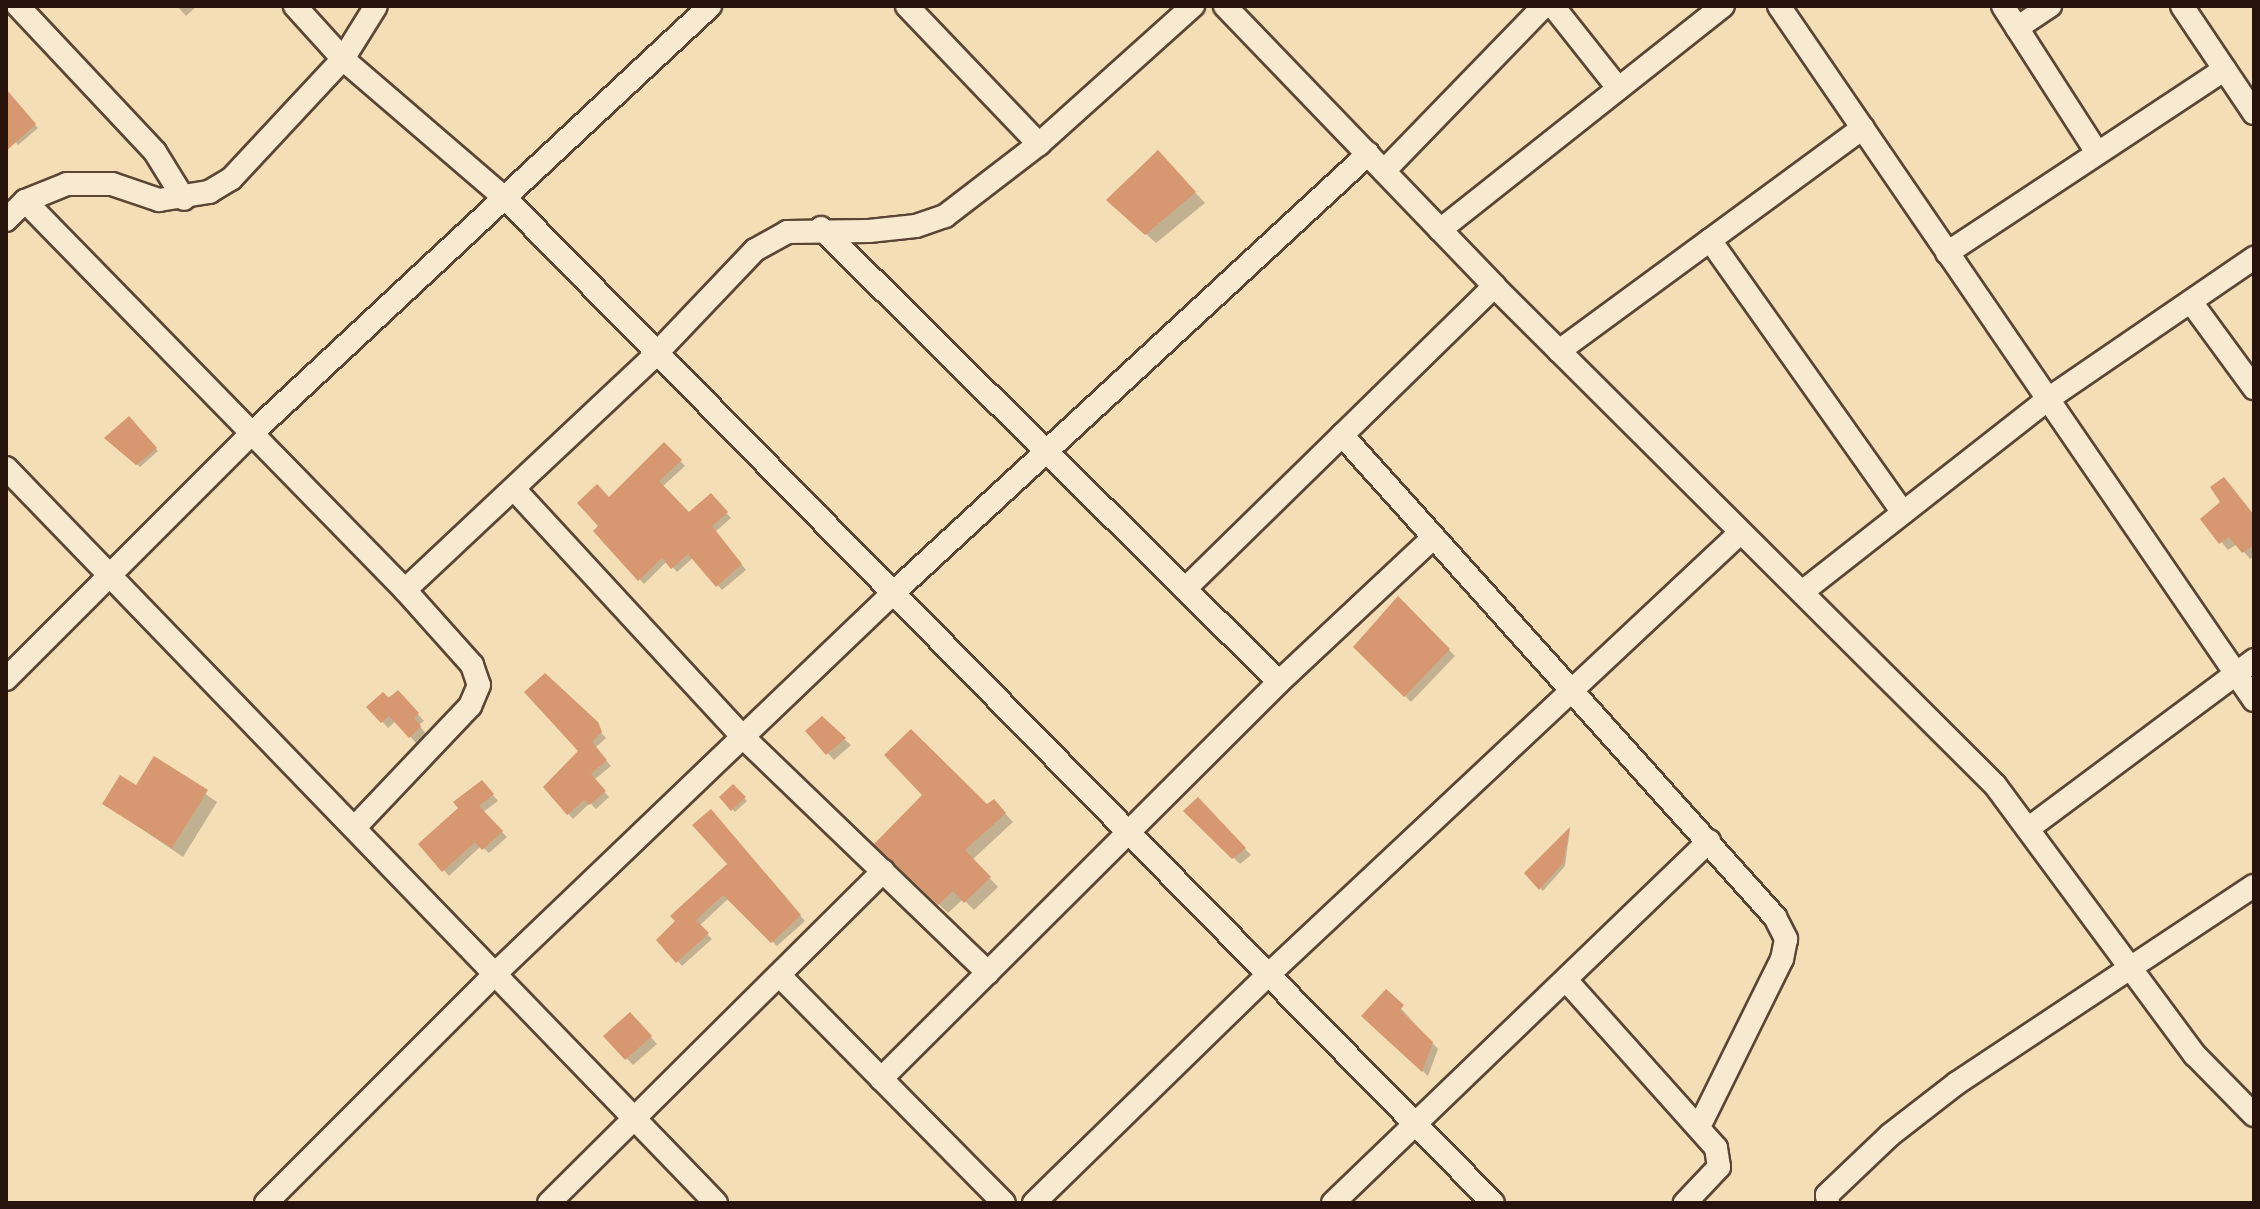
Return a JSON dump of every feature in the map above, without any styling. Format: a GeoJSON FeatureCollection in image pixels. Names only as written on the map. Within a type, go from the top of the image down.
{"type":"FeatureCollection","features":[{"type":"Feature","properties":{"kind":"street"},"geometry":{"type":"LineString","coordinates":[[18,6],[155,152],[184,199]]}},
{"type":"Feature","properties":{"kind":"street"},"geometry":{"type":"LineString","coordinates":[[295,6],[343,59],[507,200],[655,355],[1493,1203]]}},
{"type":"Feature","properties":{"kind":"street"},"geometry":{"type":"LineString","coordinates":[[6,220],[25,201],[56,187],[89,181],[159,200],[184,199],[231,179],[343,59],[376,6]]}},
{"type":"Feature","properties":{"kind":"street"},"geometry":{"type":"LineString","coordinates":[[6,679],[250,435],[507,200],[710,6]]}},
{"type":"Feature","properties":{"kind":"street"},"geometry":{"type":"LineString","coordinates":[[405,590],[655,355],[755,250],[787,232],[821,228],[869,231],[916,226],[945,216],[1039,144],[1193,6]]}},
{"type":"Feature","properties":{"kind":"street"},"geometry":{"type":"LineString","coordinates":[[1225,6],[1494,286],[1959,747],[2029,828],[2195,1055],[2254,1115]]}},
{"type":"Feature","properties":{"kind":"street"},"geometry":{"type":"LineString","coordinates":[[1384,171],[1544,6]]}},
{"type":"Feature","properties":{"kind":"street"},"geometry":{"type":"LineString","coordinates":[[1553,6],[1618,88]]}},
{"type":"Feature","properties":{"kind":"street"},"geometry":{"type":"LineString","coordinates":[[1440,230],[1723,6]]}},
{"type":"Feature","properties":{"kind":"street"},"geometry":{"type":"LineString","coordinates":[[1779,6],[2048,399],[2245,666],[2254,700]]}},
{"type":"Feature","properties":{"kind":"street"},"geometry":{"type":"LineString","coordinates":[[2003,6],[2096,151]]}},
{"type":"Feature","properties":{"kind":"street"},"geometry":{"type":"LineString","coordinates":[[2017,28],[2050,6]]}},
{"type":"Feature","properties":{"kind":"street"},"geometry":{"type":"LineString","coordinates":[[2182,6],[2254,113]]}},
{"type":"Feature","properties":{"kind":"street"},"geometry":{"type":"LineString","coordinates":[[912,8],[1039,144]]}},
{"type":"Feature","properties":{"kind":"street"},"geometry":{"type":"LineString","coordinates":[[1947,253],[2096,151],[2225,69]]}},
{"type":"Feature","properties":{"kind":"street"},"geometry":{"type":"LineString","coordinates":[[1559,351],[1863,128]]}},
{"type":"Feature","properties":{"kind":"street"},"geometry":{"type":"LineString","coordinates":[[266,1203],[497,972],[891,595],[1368,154]]}},
{"type":"Feature","properties":{"kind":"street"},"geometry":{"type":"LineString","coordinates":[[25,201],[250,435],[405,590],[472,665],[479,685],[470,706],[355,827]]}},
{"type":"Feature","properties":{"kind":"street"},"geometry":{"type":"LineString","coordinates":[[821,228],[1279,682]]}},
{"type":"Feature","properties":{"kind":"street"},"geometry":{"type":"LineString","coordinates":[[1710,240],[1903,513]]}},
{"type":"Feature","properties":{"kind":"street"},"geometry":{"type":"LineString","coordinates":[[1802,592],[2048,399],[2254,258]]}},
{"type":"Feature","properties":{"kind":"street"},"geometry":{"type":"LineString","coordinates":[[1185,589],[1494,286]]}},
{"type":"Feature","properties":{"kind":"street"},"geometry":{"type":"LineString","coordinates":[[2191,302],[2254,388]]}},
{"type":"Feature","properties":{"kind":"street"},"geometry":{"type":"LineString","coordinates":[[1342,435],[1775,917],[1786,939],[1782,959],[1699,1127]]}},
{"type":"Feature","properties":{"kind":"street"},"geometry":{"type":"LineString","coordinates":[[6,468],[497,972],[716,1203]]}},
{"type":"Feature","properties":{"kind":"street"},"geometry":{"type":"LineString","coordinates":[[514,489],[743,737],[988,973]]}},
{"type":"Feature","properties":{"kind":"street"},"geometry":{"type":"LineString","coordinates":[[1034,1203],[1267,976],[1741,532]]}},
{"type":"Feature","properties":{"kind":"street"},"geometry":{"type":"LineString","coordinates":[[881,1079],[1279,682],[1433,538]]}},
{"type":"Feature","properties":{"kind":"street"},"geometry":{"type":"LineString","coordinates":[[2029,828],[2245,666]]}},
{"type":"Feature","properties":{"kind":"street"},"geometry":{"type":"LineString","coordinates":[[1333,1203],[1413,1122],[1709,841]]}},
{"type":"Feature","properties":{"kind":"street"},"geometry":{"type":"LineString","coordinates":[[549,1203],[883,871]]}},
{"type":"Feature","properties":{"kind":"street"},"geometry":{"type":"LineString","coordinates":[[1825,1200],[1890,1135],[1957,1083],[2254,886]]}},
{"type":"Feature","properties":{"kind":"street"},"geometry":{"type":"LineString","coordinates":[[779,975],[1004,1203]]}},
{"type":"Feature","properties":{"kind":"street"},"geometry":{"type":"LineString","coordinates":[[1566,980],[1699,1127],[1721,1158],[1685,1203]]}},
{"type":"Feature","properties":{"kind":"building"},"geometry":{"type":"Polygon","coordinates":[[[6,89],[36,124],[6,151],[6,89]]]}},
{"type":"Feature","properties":{"kind":"building"},"geometry":{"type":"Polygon","coordinates":[[[1158,150],[1196,192],[1145,235],[1106,200],[1158,150]]]}},
{"type":"Feature","properties":{"kind":"building"},"geometry":{"type":"Polygon","coordinates":[[[129,416],[157,448],[136,465],[104,438],[129,416]]]}},
{"type":"Feature","properties":{"kind":"building"},"geometry":{"type":"Polygon","coordinates":[[[664,442],[682,460],[659,481],[689,512],[711,493],[728,512],[712,526],[742,564],[716,587],[688,554],[671,569],[662,558],[638,581],[593,531],[598,526],[577,503],[597,484],[609,497],[664,442]]]}},
{"type":"Feature","properties":{"kind":"building"},"geometry":{"type":"Polygon","coordinates":[[[2224,477],[2254,515],[2254,545],[2242,553],[2229,537],[2219,544],[2200,519],[2220,502],[2210,487],[2224,477]]]}},
{"type":"Feature","properties":{"kind":"building"},"geometry":{"type":"Polygon","coordinates":[[[1398,596],[1450,649],[1404,697],[1353,647],[1398,596]]]}},
{"type":"Feature","properties":{"kind":"building"},"geometry":{"type":"Polygon","coordinates":[[[545,673],[598,722],[602,732],[592,742],[607,760],[591,774],[606,791],[589,805],[584,800],[567,815],[543,787],[578,751],[524,692],[545,673]]]}},
{"type":"Feature","properties":{"kind":"building"},"geometry":{"type":"Polygon","coordinates":[[[398,690],[419,713],[414,718],[421,726],[409,738],[389,716],[381,723],[366,707],[383,692],[389,698],[398,690]]]}},
{"type":"Feature","properties":{"kind":"building"},"geometry":{"type":"Polygon","coordinates":[[[822,716],[846,738],[826,755],[805,731],[822,716]]]}},
{"type":"Feature","properties":{"kind":"building"},"geometry":{"type":"Polygon","coordinates":[[[911,729],[987,804],[994,799],[1006,813],[965,850],[991,877],[964,903],[953,891],[938,905],[874,844],[922,795],[884,755],[911,729]]]}},
{"type":"Feature","properties":{"kind":"building"},"geometry":{"type":"Polygon","coordinates":[[[154,756],[208,790],[172,848],[102,804],[120,775],[136,785],[154,756]]]}},
{"type":"Feature","properties":{"kind":"building"},"geometry":{"type":"Polygon","coordinates":[[[482,780],[494,794],[479,806],[503,831],[482,850],[475,842],[442,872],[418,844],[458,808],[453,802],[482,780]]]}},
{"type":"Feature","properties":{"kind":"building"},"geometry":{"type":"Polygon","coordinates":[[[733,784],[746,797],[731,811],[719,797],[733,784]]]}},
{"type":"Feature","properties":{"kind":"building"},"geometry":{"type":"Polygon","coordinates":[[[1198,797],[1246,848],[1232,859],[1183,811],[1198,797]]]}},
{"type":"Feature","properties":{"kind":"building"},"geometry":{"type":"Polygon","coordinates":[[[711,809],[801,915],[771,943],[723,895],[696,920],[709,933],[676,963],[656,940],[675,921],[670,916],[727,864],[692,825],[711,809]]]}},
{"type":"Feature","properties":{"kind":"building"},"geometry":{"type":"Polygon","coordinates":[[[1570,827],[1563,863],[1539,890],[1524,873],[1570,827]]]}},
{"type":"Feature","properties":{"kind":"building"},"geometry":{"type":"Polygon","coordinates":[[[1386,989],[1404,1005],[1400,1010],[1433,1042],[1422,1072],[1361,1016],[1386,989]]]}},
{"type":"Feature","properties":{"kind":"building"},"geometry":{"type":"Polygon","coordinates":[[[630,1012],[652,1036],[625,1060],[603,1036],[630,1012]]]}}]}
